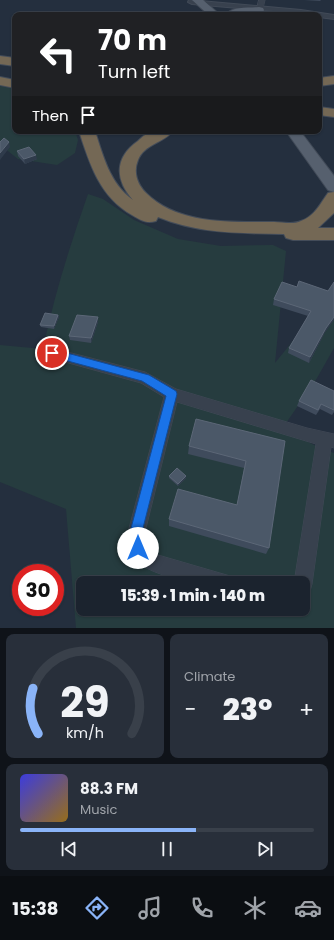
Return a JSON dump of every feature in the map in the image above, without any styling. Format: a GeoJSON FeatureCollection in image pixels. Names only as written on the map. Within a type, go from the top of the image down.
{"type":"FeatureCollection","features":[{"type":"Feature","properties":{"kind":"highway"},"geometry":{"type":"LineString","coordinates":[[0,59],[12,61]]}},
{"type":"Feature","properties":{"kind":"highway"},"geometry":{"type":"LineString","coordinates":[[0,75],[12,76]]}},
{"type":"Feature","properties":{"kind":"highway"},"geometry":{"type":"LineString","coordinates":[[322,82],[334,80]]}},
{"type":"Feature","properties":{"kind":"highway"},"geometry":{"type":"LineString","coordinates":[[0,81],[12,83]]}},
{"type":"Feature","properties":{"kind":"highway"},"geometry":{"type":"LineString","coordinates":[[322,111],[334,113]]}},
{"type":"Feature","properties":{"kind":"highway"},"geometry":{"type":"LineString","coordinates":[[322,118],[334,120]]}},
{"type":"Feature","properties":{"kind":"highway"},"geometry":{"type":"LineString","coordinates":[[88,134],[100,171],[107,184],[119,198],[135,210],[160,222],[190,231],[215,234],[334,234]]}},
{"type":"Feature","properties":{"kind":"highway"},"geometry":{"type":"LineString","coordinates":[[159,134],[138,148],[130,159],[127,168],[128,179],[135,191],[153,208],[181,220],[234,228],[303,228],[334,225]]}},
{"type":"Feature","properties":{"kind":"highway"},"geometry":{"type":"LineString","coordinates":[[303,228],[324,214],[330,207],[334,197]]}},
{"type":"Feature","properties":{"kind":"main road"},"geometry":{"type":"LineString","coordinates":[[198,4],[211,12]]}},
{"type":"Feature","properties":{"kind":"main road"},"geometry":{"type":"LineString","coordinates":[[238,12],[259,9]]}},
{"type":"Feature","properties":{"kind":"main road"},"geometry":{"type":"LineString","coordinates":[[295,134],[334,187]]}},
{"type":"Feature","properties":{"kind":"main road"},"geometry":{"type":"LineString","coordinates":[[309,134],[334,166]]}},
{"type":"Feature","properties":{"kind":"street"},"geometry":{"type":"LineString","coordinates":[[259,9],[262,0]]}},
{"type":"Feature","properties":{"kind":"street"},"geometry":{"type":"LineString","coordinates":[[198,4],[301,12]]}},
{"type":"Feature","properties":{"kind":"street"},"geometry":{"type":"LineString","coordinates":[[259,9],[288,12]]}},
{"type":"Feature","properties":{"kind":"street"},"geometry":{"type":"LineString","coordinates":[[322,16],[334,18]]}},
{"type":"Feature","properties":{"kind":"street"},"geometry":{"type":"LineString","coordinates":[[322,16],[334,18]]}},
{"type":"Feature","properties":{"kind":"street"},"geometry":{"type":"LineString","coordinates":[[52,353],[145,378],[172,394],[329,439],[304,576]]}},
{"type":"Feature","properties":{"kind":"street"},"geometry":{"type":"LineString","coordinates":[[172,394],[136,532],[136,540],[138,548],[146,560],[200,576]]}},
{"type":"Feature","properties":{"kind":"green space"},"geometry":{"type":"Polygon","coordinates":[[[0,86],[12,88],[12,134],[76,134],[78,140],[75,153],[57,165],[18,159],[3,147],[0,147],[0,86]]]}},
{"type":"Feature","properties":{"kind":"green space"},"geometry":{"type":"Polygon","coordinates":[[[88,194],[103,199],[134,220],[178,239],[221,246],[273,245],[286,251],[275,363],[334,290],[334,348],[317,378],[282,429],[320,448],[334,453],[334,628],[76,628],[66,509],[0,482],[0,345],[43,349],[57,290],[88,194]]]}},
{"type":"Feature","properties":{"kind":"building"},"geometry":{"type":"Polygon","coordinates":[[[4,138],[9,142],[0,153],[0,142],[4,138]]]}},
{"type":"Feature","properties":{"kind":"building"},"geometry":{"type":"Polygon","coordinates":[[[29,147],[36,155],[24,159],[17,151],[29,147]]]}},
{"type":"Feature","properties":{"kind":"building"},"geometry":{"type":"Polygon","coordinates":[[[299,281],[328,291],[334,282],[334,317],[326,328],[310,357],[289,348],[311,311],[274,299],[282,282],[297,287],[299,281]]]}},
{"type":"Feature","properties":{"kind":"building"},"geometry":{"type":"Polygon","coordinates":[[[45,313],[58,315],[54,326],[40,325],[45,313]]]}},
{"type":"Feature","properties":{"kind":"building"},"geometry":{"type":"Polygon","coordinates":[[[77,315],[98,317],[91,338],[69,336],[77,315]]]}},
{"type":"Feature","properties":{"kind":"building"},"geometry":{"type":"Polygon","coordinates":[[[311,380],[334,391],[334,410],[321,404],[318,410],[299,401],[311,380]]]}},
{"type":"Feature","properties":{"kind":"building"},"geometry":{"type":"Polygon","coordinates":[[[196,419],[285,441],[269,548],[169,519],[178,489],[237,505],[246,461],[189,446],[196,419]]]}},
{"type":"Feature","properties":{"kind":"building"},"geometry":{"type":"Polygon","coordinates":[[[177,468],[186,476],[178,484],[169,476],[177,468]]]}},
{"type":"Feature","properties":{"kind":"route"},"geometry":{"type":"LineString","coordinates":[[52,353],[140,376],[155,383],[172,394],[136,532],[138,548]]}}]}
